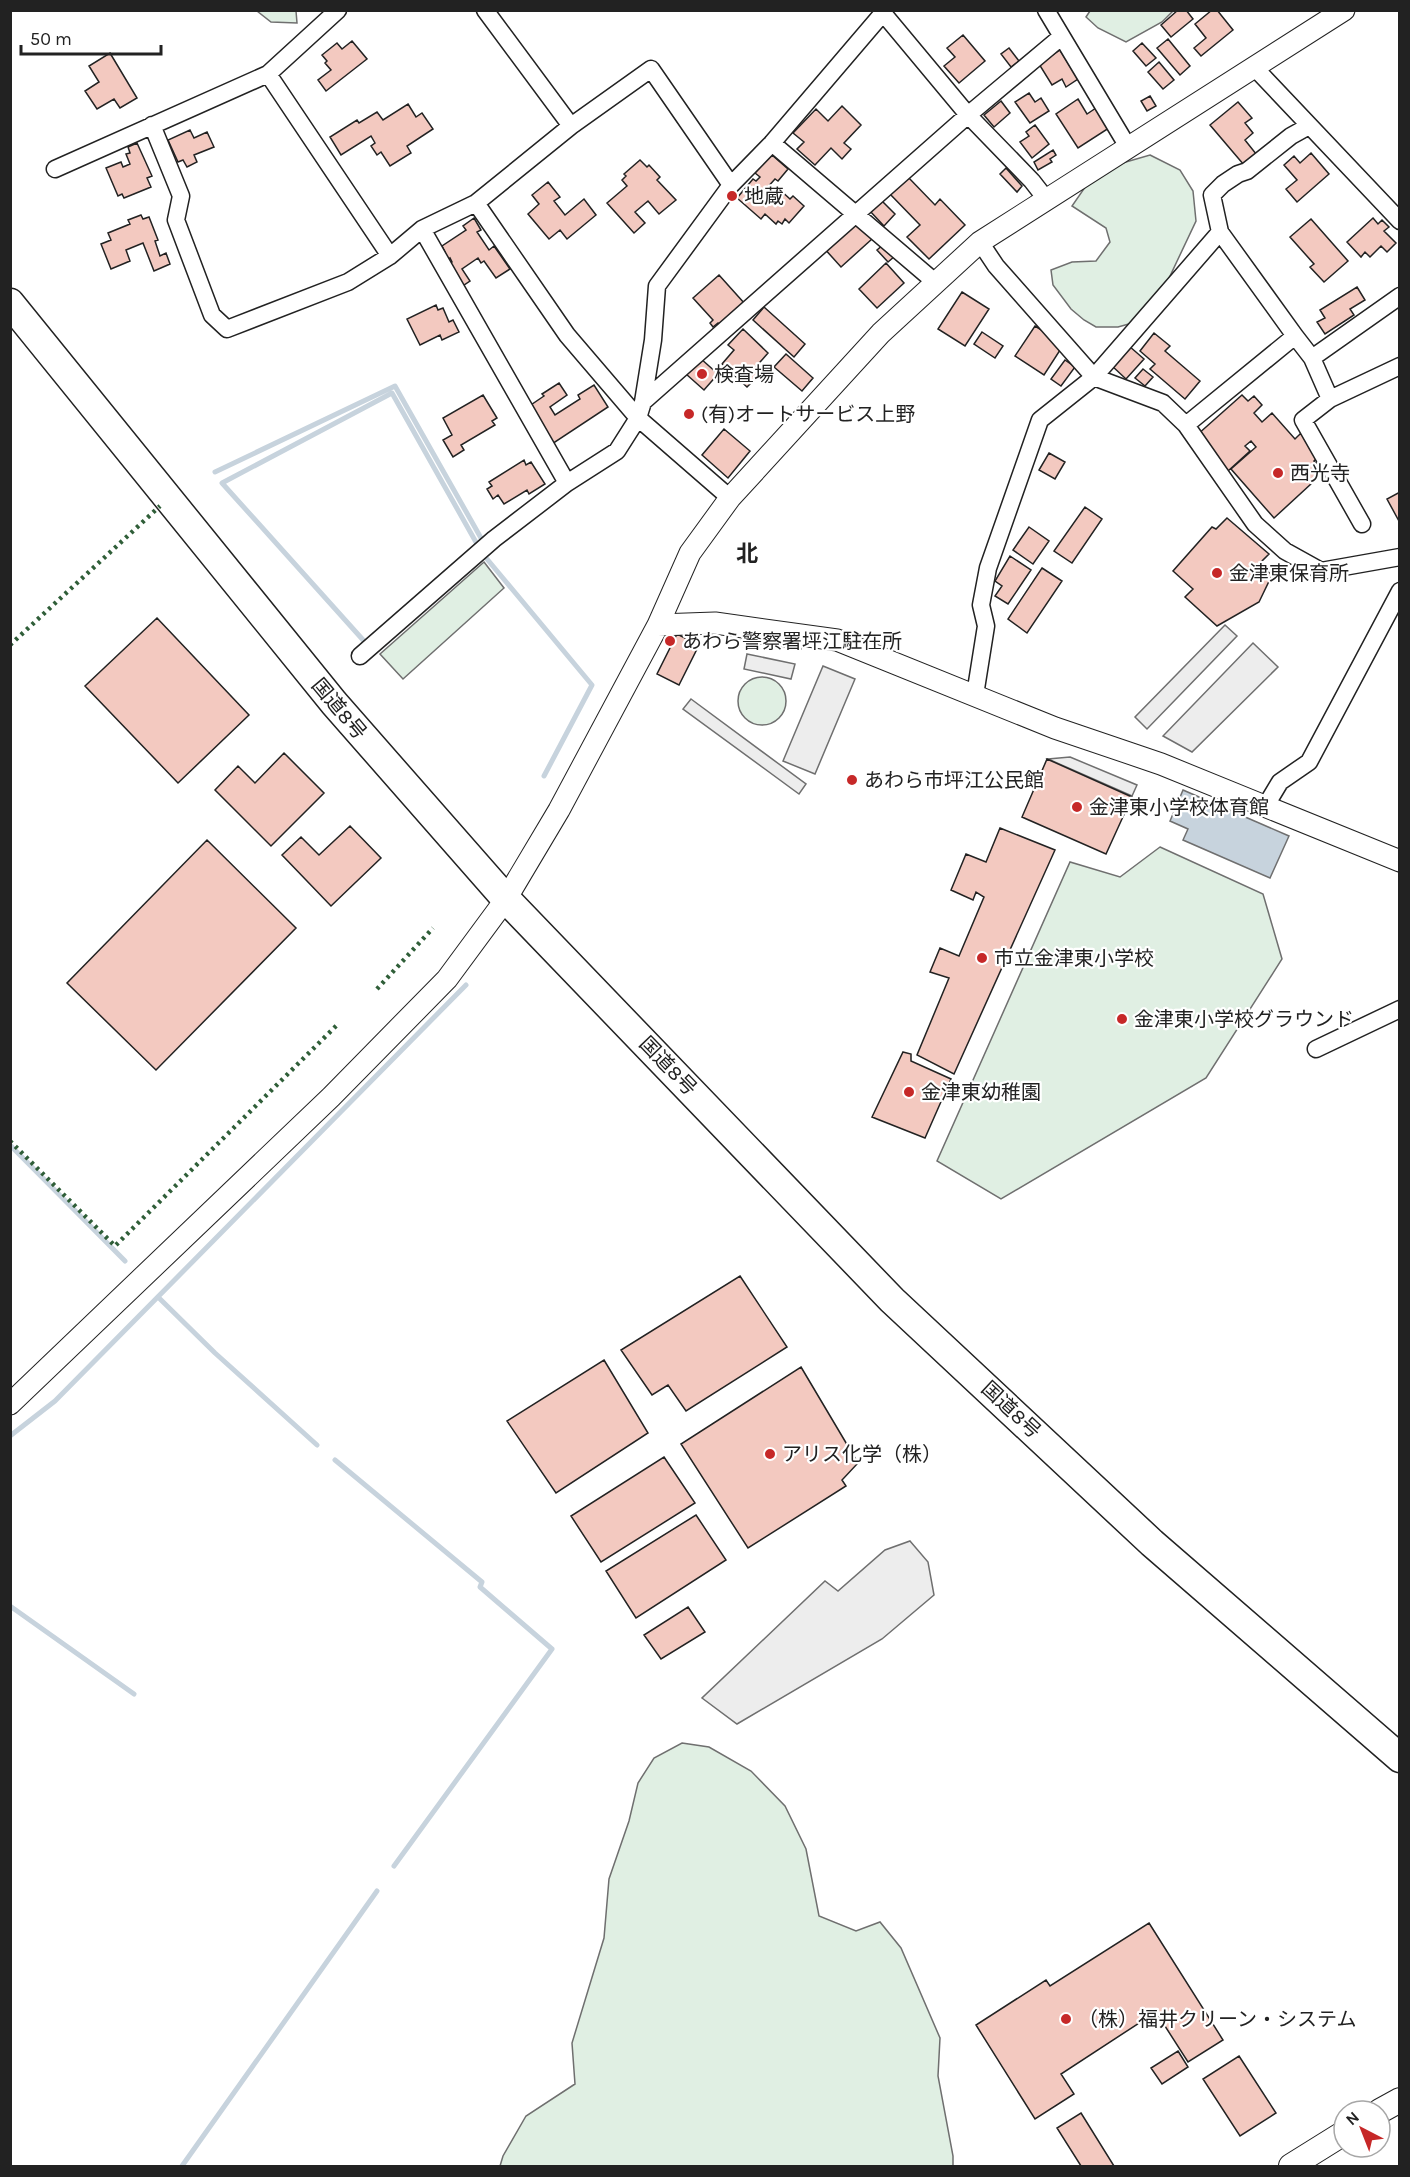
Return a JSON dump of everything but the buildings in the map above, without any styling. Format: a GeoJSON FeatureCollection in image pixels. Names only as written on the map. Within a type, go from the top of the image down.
{"type":"FeatureCollection","features":[{"type":"Feature","properties":{"kind":"highway","name":"国道8号"},"geometry":{"type":"LineString","coordinates":[[10,303],[333,703],[506,899],[892,1300],[1152,1543],[1400,1758]]}},
{"type":"Feature","properties":{"kind":"main road"},"geometry":{"type":"LineString","coordinates":[[1291,2166],[1332,2140]]}},
{"type":"Feature","properties":{"kind":"street"},"geometry":{"type":"LineString","coordinates":[[55,169],[268,74],[338,10]]}},
{"type":"Feature","properties":{"kind":"street"},"geometry":{"type":"LineString","coordinates":[[485,10],[571,126]]}},
{"type":"Feature","properties":{"kind":"street"},"geometry":{"type":"LineString","coordinates":[[1046,10],[1128,147]]}},
{"type":"Feature","properties":{"kind":"street"},"geometry":{"type":"LineString","coordinates":[[10,1404],[331,1097],[447,979],[506,899],[559,810],[658,625],[690,553],[730,498],[881,333],[980,242],[1344,10]]}},
{"type":"Feature","properties":{"kind":"street"},"geometry":{"type":"LineString","coordinates":[[641,410],[653,340],[657,286],[731,185],[772,142],[883,13],[968,115],[1032,181],[1046,199]]}},
{"type":"Feature","properties":{"kind":"street"},"geometry":{"type":"LineString","coordinates":[[360,656],[494,539],[567,483],[617,451],[641,410],[856,214],[1061,37]]}},
{"type":"Feature","properties":{"kind":"street"},"geometry":{"type":"LineString","coordinates":[[1254,66],[1400,221]]}},
{"type":"Feature","properties":{"kind":"street"},"geometry":{"type":"LineString","coordinates":[[152,125],[181,196],[176,220],[212,315],[227,329],[348,282],[390,256],[422,230],[476,203],[571,126],[651,69],[731,185]]}},
{"type":"Feature","properties":{"kind":"street"},"geometry":{"type":"LineString","coordinates":[[268,74],[390,256]]}},
{"type":"Feature","properties":{"kind":"street"},"geometry":{"type":"LineString","coordinates":[[1309,126],[1291,136],[1247,171],[1223,184],[1212,195],[1220,232],[1312,358],[1330,399]]}},
{"type":"Feature","properties":{"kind":"street"},"geometry":{"type":"LineString","coordinates":[[772,142],[935,282]]}},
{"type":"Feature","properties":{"kind":"street"},"geometry":{"type":"LineString","coordinates":[[476,203],[567,334],[730,498]]}},
{"type":"Feature","properties":{"kind":"street"},"geometry":{"type":"LineString","coordinates":[[422,230],[567,483]]}},
{"type":"Feature","properties":{"kind":"street"},"geometry":{"type":"LineString","coordinates":[[975,694],[986,626],[981,605],[988,568],[1040,420],[1094,376],[1220,232]]}},
{"type":"Feature","properties":{"kind":"street"},"geometry":{"type":"LineString","coordinates":[[980,242],[996,266],[1094,376],[1163,403],[1186,425],[1255,524],[1285,551],[1321,571],[1400,557]]}},
{"type":"Feature","properties":{"kind":"street"},"geometry":{"type":"LineString","coordinates":[[1312,358],[1400,296]]}},
{"type":"Feature","properties":{"kind":"street"},"geometry":{"type":"LineString","coordinates":[[1186,425],[1295,336]]}},
{"type":"Feature","properties":{"kind":"street"},"geometry":{"type":"LineString","coordinates":[[1362,524],[1303,420],[1330,399],[1400,366]]}},
{"type":"Feature","properties":{"kind":"street"},"geometry":{"type":"LineString","coordinates":[[1265,807],[1280,782],[1309,762],[1400,591]]}},
{"type":"Feature","properties":{"kind":"street"},"geometry":{"type":"LineString","coordinates":[[658,625],[715,623],[837,640],[1055,728],[1161,764],[1400,861]]}},
{"type":"Feature","properties":{"kind":"street"},"geometry":{"type":"LineString","coordinates":[[1316,1049],[1400,1009]]}},
{"type":"Feature","properties":{"kind":"green space"},"geometry":{"type":"Polygon","coordinates":[[[257,11],[296,11],[297,23],[271,22],[257,11]]]}},
{"type":"Feature","properties":{"kind":"green space"},"geometry":{"type":"Polygon","coordinates":[[[1090,11],[1173,11],[1162,22],[1126,42],[1098,28],[1086,17],[1090,11]]]}},
{"type":"Feature","properties":{"kind":"green space"},"geometry":{"type":"Polygon","coordinates":[[[1150,155],[1180,170],[1193,191],[1196,221],[1162,293],[1136,322],[1118,327],[1096,327],[1071,309],[1053,285],[1051,270],[1072,262],[1096,261],[1110,242],[1106,228],[1072,206],[1090,180],[1119,164],[1150,155]]]}},
{"type":"Feature","properties":{"kind":"green space"},"geometry":{"type":"Polygon","coordinates":[[[484,562],[504,588],[403,679],[380,654],[484,562]]]}},
{"type":"Feature","properties":{"kind":"green space"},"geometry":{"type":"Polygon","coordinates":[[[757,677],[767,677],[782,687],[786,701],[785,710],[776,721],[767,725],[757,725],[742,715],[738,706],[738,696],[748,681],[757,677]]]}},
{"type":"Feature","properties":{"kind":"green space","name":"金津東小学校グラウンド"},"geometry":{"type":"Polygon","coordinates":[[[1160,847],[1263,894],[1282,959],[1206,1078],[1001,1199],[937,1161],[1070,862],[1120,877],[1160,847]]]}},
{"type":"Feature","properties":{"kind":"green space"},"geometry":{"type":"Polygon","coordinates":[[[682,1743],[709,1747],[751,1771],[785,1806],[806,1849],[819,1916],[856,1931],[880,1922],[901,1948],[940,2038],[938,2076],[953,2166],[500,2166],[503,2156],[526,2116],[575,2084],[572,2043],[604,1938],[609,1879],[629,1821],[638,1783],[654,1758],[682,1743]]]}},
{"type":"Feature","properties":{"kind":"shaded area"},"geometry":{"type":"Polygon","coordinates":[[[1225,625],[1237,636],[1147,729],[1135,717],[1225,625]]]}},
{"type":"Feature","properties":{"kind":"shaded area"},"geometry":{"type":"Polygon","coordinates":[[[736,631],[802,638],[801,649],[735,641],[736,631]]]}},
{"type":"Feature","properties":{"kind":"shaded area"},"geometry":{"type":"Polygon","coordinates":[[[1253,643],[1278,667],[1192,752],[1163,736],[1253,643]]]}},
{"type":"Feature","properties":{"kind":"shaded area"},"geometry":{"type":"Polygon","coordinates":[[[747,654],[795,664],[791,679],[744,669],[747,654]]]}},
{"type":"Feature","properties":{"kind":"shaded area"},"geometry":{"type":"Polygon","coordinates":[[[823,666],[855,679],[815,774],[783,761],[823,666]]]}},
{"type":"Feature","properties":{"kind":"shaded area"},"geometry":{"type":"Polygon","coordinates":[[[691,699],[806,784],[799,794],[683,709],[691,699]]]}},
{"type":"Feature","properties":{"kind":"shaded area"},"geometry":{"type":"Polygon","coordinates":[[[1070,757],[1137,785],[1132,796],[1048,759],[1070,757]]]}},
{"type":"Feature","properties":{"kind":"shaded area"},"geometry":{"type":"Polygon","coordinates":[[[1183,790],[1289,836],[1270,878],[1183,840],[1188,829],[1170,821],[1183,790]]]}},
{"type":"Feature","properties":{"kind":"shaded area"},"geometry":{"type":"Polygon","coordinates":[[[910,1541],[928,1562],[934,1595],[882,1639],[737,1724],[702,1698],[825,1581],[838,1591],[885,1550],[910,1541]]]}},
{"type":"Feature","properties":{"kind":"waterway"},"geometry":{"type":"LineString","coordinates":[[215,472],[395,386],[481,538]]}},
{"type":"Feature","properties":{"kind":"waterway"},"geometry":{"type":"LineString","coordinates":[[364,641],[222,483],[392,393],[477,544]]}},
{"type":"Feature","properties":{"kind":"waterway"},"geometry":{"type":"LineString","coordinates":[[487,559],[592,685],[544,776]]}},
{"type":"Feature","properties":{"kind":"waterway"},"geometry":{"type":"LineString","coordinates":[[10,1436],[55,1401],[466,985]]}},
{"type":"Feature","properties":{"kind":"waterway"},"geometry":{"type":"LineString","coordinates":[[10,1145],[125,1261]]}},
{"type":"Feature","properties":{"kind":"waterway"},"geometry":{"type":"LineString","coordinates":[[158,1297],[215,1353],[317,1445]]}},
{"type":"Feature","properties":{"kind":"waterway"},"geometry":{"type":"LineString","coordinates":[[335,1460],[482,1582],[480,1587],[552,1649],[394,1866]]}},
{"type":"Feature","properties":{"kind":"waterway"},"geometry":{"type":"LineString","coordinates":[[10,1606],[134,1694]]}},
{"type":"Feature","properties":{"kind":"waterway"},"geometry":{"type":"LineString","coordinates":[[182,2166],[377,1891]]}},
{"type":"Feature","properties":{"kind":"hedge"},"geometry":{"type":"LineString","coordinates":[[10,645],[160,506]]}},
{"type":"Feature","properties":{"kind":"hedge"},"geometry":{"type":"LineString","coordinates":[[377,989],[433,928]]}},
{"type":"Feature","properties":{"kind":"hedge"},"geometry":{"type":"LineString","coordinates":[[10,1141],[115,1246],[338,1024]]}},
{"type":"Feature","properties":{"kind":"place","name":"地蔵"},"geometry":{"type":"Point","coordinates":[732,196]}},
{"type":"Feature","properties":{"kind":"place","name":"検査場"},"geometry":{"type":"Point","coordinates":[702,374]}},
{"type":"Feature","properties":{"kind":"place","name":"(有)オートサービス上野"},"geometry":{"type":"Point","coordinates":[689,414]}},
{"type":"Feature","properties":{"kind":"place","name":"西光寺"},"geometry":{"type":"Point","coordinates":[1278,473]}},
{"type":"Feature","properties":{"kind":"place","name":"金津東保育所"},"geometry":{"type":"Point","coordinates":[1217,573]}},
{"type":"Feature","properties":{"kind":"place","name":"あわら警察署坪江駐在所"},"geometry":{"type":"Point","coordinates":[670,641]}},
{"type":"Feature","properties":{"kind":"place","name":"あわら市坪江公民館"},"geometry":{"type":"Point","coordinates":[852,780]}},
{"type":"Feature","properties":{"kind":"place","name":"金津東小学校体育館"},"geometry":{"type":"Point","coordinates":[1077,807]}},
{"type":"Feature","properties":{"kind":"place","name":"市立金津東小学校"},"geometry":{"type":"Point","coordinates":[982,958]}},
{"type":"Feature","properties":{"kind":"place","name":"金津東小学校グラウンド"},"geometry":{"type":"Point","coordinates":[1122,1019]}},
{"type":"Feature","properties":{"kind":"place","name":"金津東幼稚園"},"geometry":{"type":"Point","coordinates":[909,1092]}},
{"type":"Feature","properties":{"kind":"place","name":"アリス化学（株）"},"geometry":{"type":"Point","coordinates":[770,1454]}},
{"type":"Feature","properties":{"kind":"place","name":"（株）福井クリーン・システム"},"geometry":{"type":"Point","coordinates":[1066,2019]}},
{"type":"Feature","properties":{"kind":"district","name":"北"},"geometry":{"type":"Point","coordinates":[747,554]}}]}
